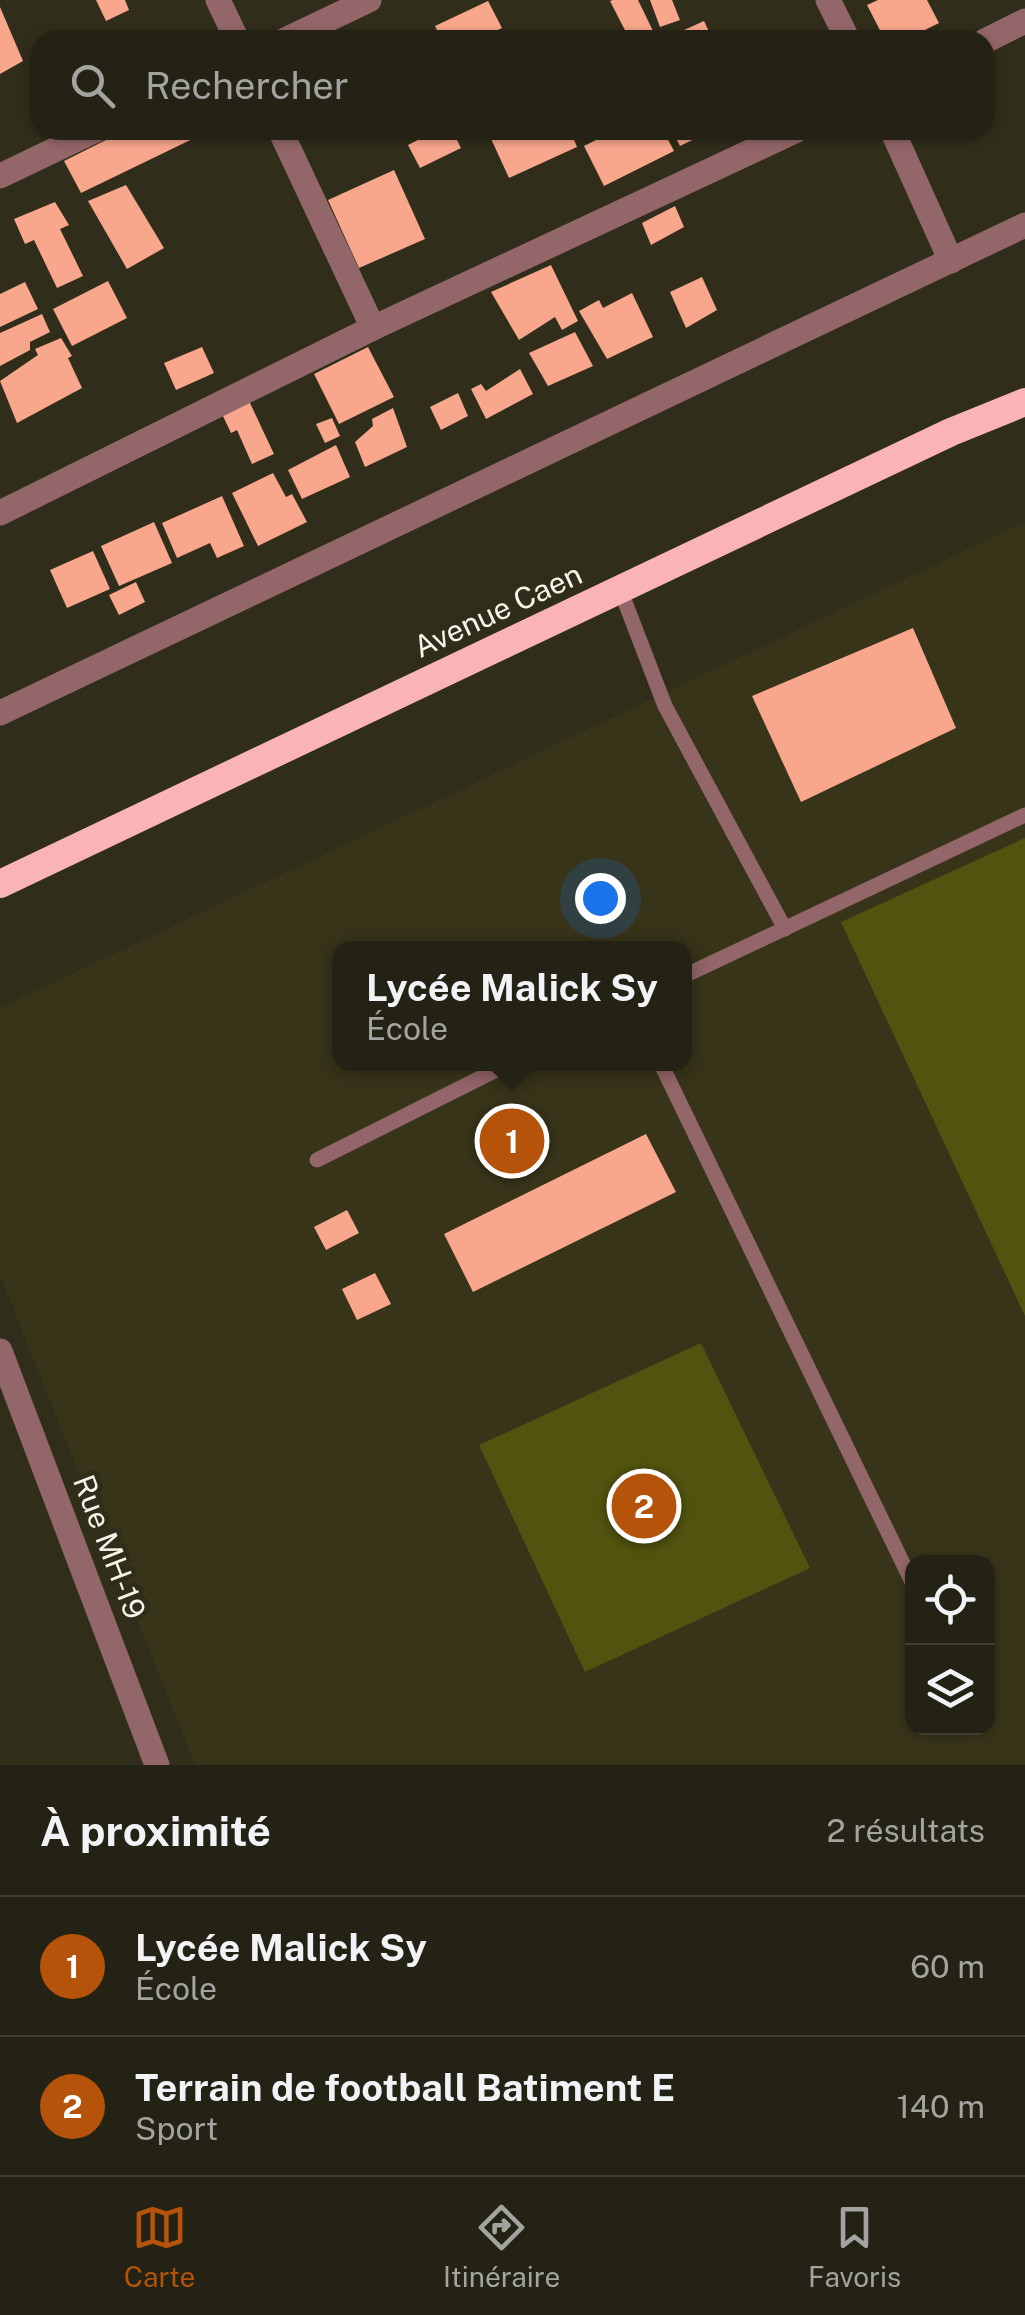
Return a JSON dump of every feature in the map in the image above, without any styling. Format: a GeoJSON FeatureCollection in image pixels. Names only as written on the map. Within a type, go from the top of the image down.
{"type":"FeatureCollection","features":[{"type":"Feature","properties":{"kind":"highway","name":"Avenue Caen"},"geometry":{"type":"LineString","coordinates":[[0,884],[951,432],[1025,402]]}},
{"type":"Feature","properties":{"kind":"street"},"geometry":{"type":"LineString","coordinates":[[218,0],[232,30]]}},
{"type":"Feature","properties":{"kind":"street"},"geometry":{"type":"LineString","coordinates":[[305,30],[369,0]]}},
{"type":"Feature","properties":{"kind":"street"},"geometry":{"type":"LineString","coordinates":[[828,0],[843,30]]}},
{"type":"Feature","properties":{"kind":"street"},"geometry":{"type":"LineString","coordinates":[[995,35],[1025,21]]}},
{"type":"Feature","properties":{"kind":"street"},"geometry":{"type":"LineString","coordinates":[[0,176],[75,140]]}},
{"type":"Feature","properties":{"kind":"street"},"geometry":{"type":"LineString","coordinates":[[285,140],[373,328]]}},
{"type":"Feature","properties":{"kind":"street"},"geometry":{"type":"LineString","coordinates":[[0,513],[373,328],[775,140]]}},
{"type":"Feature","properties":{"kind":"street"},"geometry":{"type":"LineString","coordinates":[[896,140],[950,261]]}},
{"type":"Feature","properties":{"kind":"street"},"geometry":{"type":"LineString","coordinates":[[0,713],[1025,225]]}},
{"type":"Feature","properties":{"kind":"street","name":"Rue MH-19"},"geometry":{"type":"LineString","coordinates":[[0,1351],[157,1765]]}},
{"type":"Feature","properties":{"kind":"lane"},"geometry":{"type":"LineString","coordinates":[[620,589],[665,706],[786,929]]}},
{"type":"Feature","properties":{"kind":"lane"},"geometry":{"type":"LineString","coordinates":[[692,972],[1025,816]]}},
{"type":"Feature","properties":{"kind":"lane"},"geometry":{"type":"LineString","coordinates":[[316,1160],[494,1071]]}},
{"type":"Feature","properties":{"kind":"lane"},"geometry":{"type":"LineString","coordinates":[[664,1071],[905,1568]]}},
{"type":"Feature","properties":{"kind":"shaded area"},"geometry":{"type":"Polygon","coordinates":[[[1025,522],[1025,1765],[195,1765],[0,1275],[0,1008],[1025,522]]]}},
{"type":"Feature","properties":{"kind":"shaded area"},"geometry":{"type":"Polygon","coordinates":[[[1025,838],[1025,1316],[841,922],[1025,838]]]}},
{"type":"Feature","properties":{"kind":"shaded area"},"geometry":{"type":"Polygon","coordinates":[[[701,1343],[810,1568],[585,1672],[479,1445],[701,1343]]]}},
{"type":"Feature","properties":{"kind":"building"},"geometry":{"type":"Polygon","coordinates":[[[96,0],[125,0],[129,10],[106,21],[96,0]]]}},
{"type":"Feature","properties":{"kind":"building"},"geometry":{"type":"Polygon","coordinates":[[[638,0],[653,30],[625,30],[610,1],[638,0]]]}},
{"type":"Feature","properties":{"kind":"building"},"geometry":{"type":"Polygon","coordinates":[[[650,0],[672,0],[680,20],[660,27],[650,0]]]}},
{"type":"Feature","properties":{"kind":"building"},"geometry":{"type":"Polygon","coordinates":[[[878,0],[927,0],[939,23],[925,30],[880,30],[867,5],[878,0]]]}},
{"type":"Feature","properties":{"kind":"building"},"geometry":{"type":"Polygon","coordinates":[[[488,1],[502,28],[437,30],[435,26],[488,1]]]}},
{"type":"Feature","properties":{"kind":"building"},"geometry":{"type":"Polygon","coordinates":[[[0,7],[23,61],[0,74],[0,7]]]}},
{"type":"Feature","properties":{"kind":"building"},"geometry":{"type":"Polygon","coordinates":[[[704,21],[708,30],[684,30],[704,21]]]}},
{"type":"Feature","properties":{"kind":"building"},"geometry":{"type":"Polygon","coordinates":[[[106,140],[190,140],[81,193],[64,161],[106,140]]]}},
{"type":"Feature","properties":{"kind":"building"},"geometry":{"type":"Polygon","coordinates":[[[418,140],[457,140],[461,148],[420,168],[408,145],[418,140]]]}},
{"type":"Feature","properties":{"kind":"building"},"geometry":{"type":"Polygon","coordinates":[[[492,140],[574,140],[577,147],[509,178],[492,140]]]}},
{"type":"Feature","properties":{"kind":"building"},"geometry":{"type":"Polygon","coordinates":[[[596,140],[668,140],[674,151],[604,186],[584,146],[596,140]]]}},
{"type":"Feature","properties":{"kind":"building"},"geometry":{"type":"Polygon","coordinates":[[[394,170],[425,239],[359,268],[328,200],[394,170]]]}},
{"type":"Feature","properties":{"kind":"building"},"geometry":{"type":"Polygon","coordinates":[[[126,185],[164,248],[127,269],[88,201],[126,185]]]}},
{"type":"Feature","properties":{"kind":"building"},"geometry":{"type":"Polygon","coordinates":[[[55,202],[69,225],[60,229],[83,276],[57,288],[34,240],[25,244],[14,219],[55,202]]]}},
{"type":"Feature","properties":{"kind":"building"},"geometry":{"type":"Polygon","coordinates":[[[675,206],[684,227],[651,245],[642,223],[675,206]]]}},
{"type":"Feature","properties":{"kind":"building"},"geometry":{"type":"Polygon","coordinates":[[[551,265],[578,321],[562,330],[555,317],[519,340],[491,292],[551,265]]]}},
{"type":"Feature","properties":{"kind":"building"},"geometry":{"type":"Polygon","coordinates":[[[702,277],[717,310],[686,328],[670,292],[702,277]]]}},
{"type":"Feature","properties":{"kind":"building"},"geometry":{"type":"Polygon","coordinates":[[[108,281],[127,318],[72,346],[53,309],[108,281]]]}},
{"type":"Feature","properties":{"kind":"building"},"geometry":{"type":"Polygon","coordinates":[[[25,282],[38,309],[0,327],[0,294],[25,282]]]}},
{"type":"Feature","properties":{"kind":"building"},"geometry":{"type":"Polygon","coordinates":[[[632,293],[653,337],[607,359],[579,311],[599,300],[603,308],[632,293]]]}},
{"type":"Feature","properties":{"kind":"building"},"geometry":{"type":"Polygon","coordinates":[[[42,314],[50,332],[30,342],[30,350],[0,366],[0,333],[42,314]]]}},
{"type":"Feature","properties":{"kind":"building"},"geometry":{"type":"Polygon","coordinates":[[[575,332],[593,366],[548,386],[529,353],[575,332]]]}},
{"type":"Feature","properties":{"kind":"building"},"geometry":{"type":"Polygon","coordinates":[[[61,338],[72,356],[68,358],[82,388],[17,423],[0,381],[38,355],[35,349],[61,338]]]}},
{"type":"Feature","properties":{"kind":"building"},"geometry":{"type":"Polygon","coordinates":[[[202,347],[214,373],[176,390],[164,363],[202,347]]]}},
{"type":"Feature","properties":{"kind":"building"},"geometry":{"type":"Polygon","coordinates":[[[368,347],[394,397],[339,424],[314,374],[368,347]]]}},
{"type":"Feature","properties":{"kind":"building"},"geometry":{"type":"Polygon","coordinates":[[[520,369],[533,394],[486,419],[471,389],[481,384],[486,391],[520,369]]]}},
{"type":"Feature","properties":{"kind":"building"},"geometry":{"type":"Polygon","coordinates":[[[458,393],[468,416],[441,430],[430,407],[458,393]]]}},
{"type":"Feature","properties":{"kind":"building"},"geometry":{"type":"Polygon","coordinates":[[[249,401],[274,454],[252,464],[237,430],[231,433],[222,414],[249,401]]]}},
{"type":"Feature","properties":{"kind":"building"},"geometry":{"type":"Polygon","coordinates":[[[393,408],[407,447],[365,467],[355,442],[373,426],[372,419],[393,408]]]}},
{"type":"Feature","properties":{"kind":"building"},"geometry":{"type":"Polygon","coordinates":[[[332,418],[340,436],[325,443],[316,424],[332,418]]]}},
{"type":"Feature","properties":{"kind":"building"},"geometry":{"type":"Polygon","coordinates":[[[336,445],[350,477],[302,499],[288,470],[336,445]]]}},
{"type":"Feature","properties":{"kind":"building"},"geometry":{"type":"Polygon","coordinates":[[[273,473],[286,497],[292,494],[307,522],[258,546],[232,493],[273,473]]]}},
{"type":"Feature","properties":{"kind":"building"},"geometry":{"type":"Polygon","coordinates":[[[222,496],[244,546],[217,558],[210,543],[177,558],[162,523],[222,496]]]}},
{"type":"Feature","properties":{"kind":"building"},"geometry":{"type":"Polygon","coordinates":[[[154,522],[172,563],[119,586],[101,546],[154,522]]]}},
{"type":"Feature","properties":{"kind":"building"},"geometry":{"type":"Polygon","coordinates":[[[93,551],[110,589],[67,608],[50,570],[93,551]]]}},
{"type":"Feature","properties":{"kind":"building"},"geometry":{"type":"Polygon","coordinates":[[[136,582],[145,602],[119,615],[109,595],[136,582]]]}},
{"type":"Feature","properties":{"kind":"building"},"geometry":{"type":"Polygon","coordinates":[[[913,628],[956,728],[801,802],[752,696],[913,628]]]}},
{"type":"Feature","properties":{"kind":"building"},"geometry":{"type":"Polygon","coordinates":[[[646,1134],[676,1192],[473,1292],[444,1234],[646,1134]]]}},
{"type":"Feature","properties":{"kind":"building"},"geometry":{"type":"Polygon","coordinates":[[[347,1210],[359,1233],[326,1250],[314,1227],[347,1210]]]}},
{"type":"Feature","properties":{"kind":"building"},"geometry":{"type":"Polygon","coordinates":[[[375,1273],[391,1304],[357,1320],[342,1289],[375,1273]]]}},
{"type":"Feature","properties":{"kind":"place","name":"Lycée Malick Sy"},"geometry":{"type":"Point","coordinates":[512,1141]}},
{"type":"Feature","properties":{"kind":"place","name":"Terrain de football Batiment E"},"geometry":{"type":"Point","coordinates":[644,1506]}}]}
